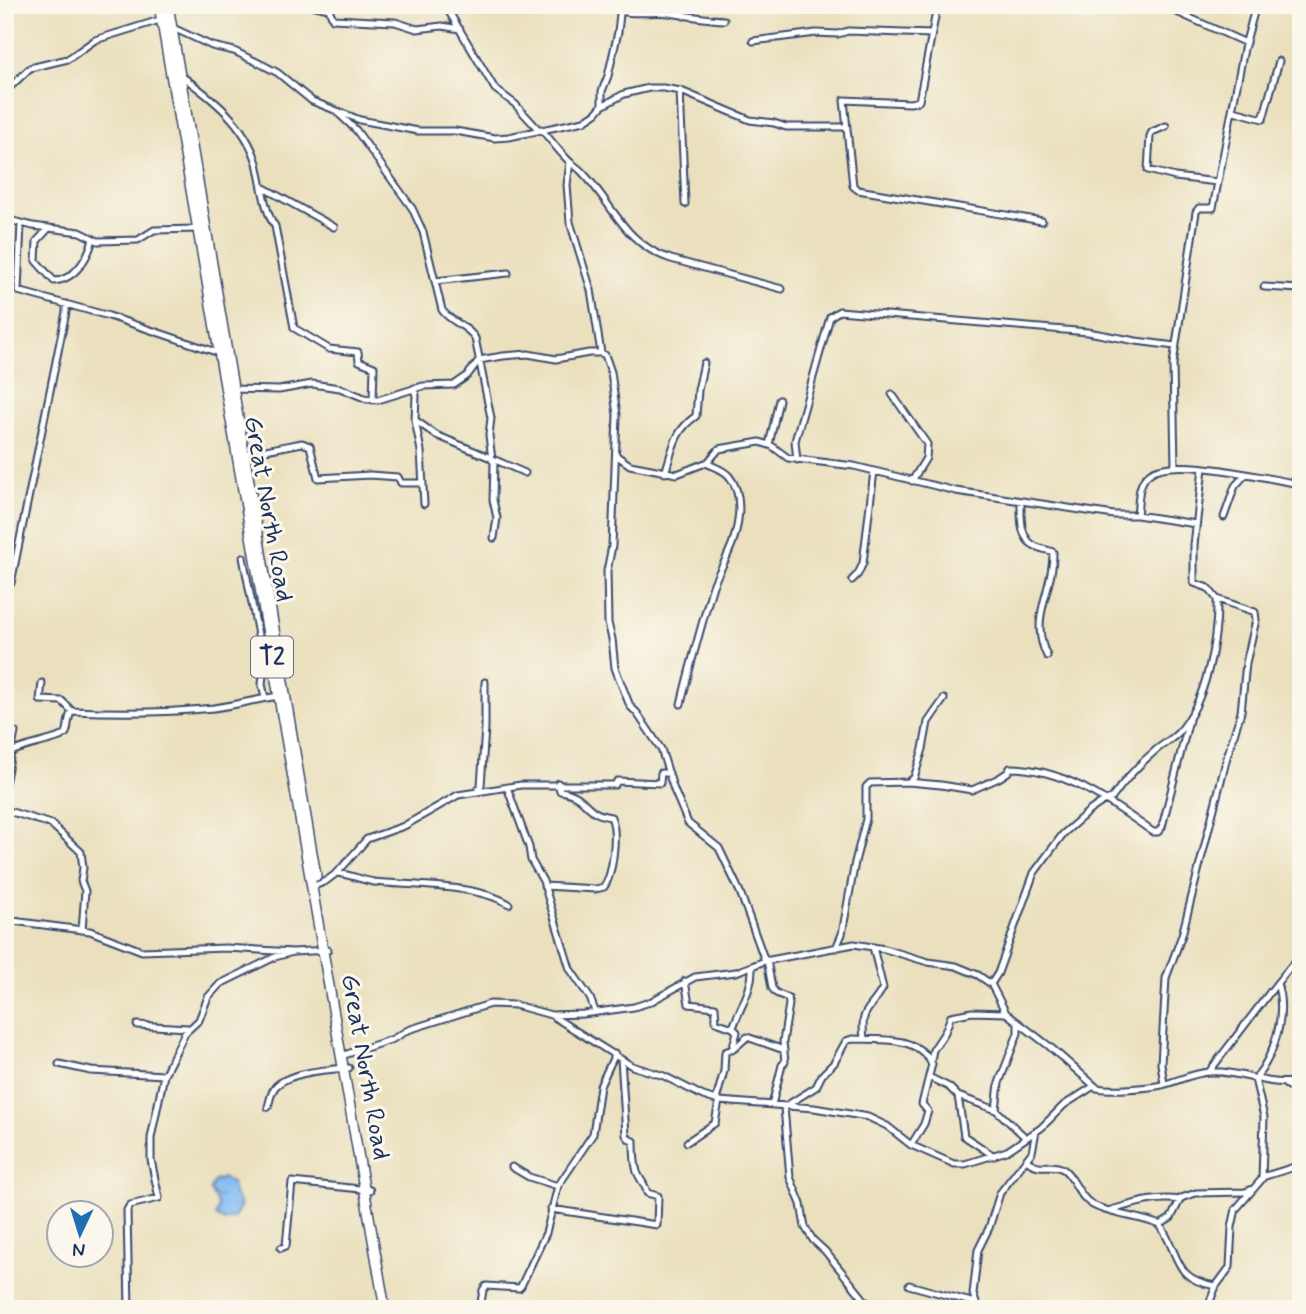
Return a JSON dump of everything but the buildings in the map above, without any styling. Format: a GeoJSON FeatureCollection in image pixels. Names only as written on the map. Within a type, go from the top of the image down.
{"type":"FeatureCollection","features":[{"type":"Feature","properties":{"kind":"highway","name":"Great North Road"},"geometry":{"type":"LineString","coordinates":[[159,5],[168,21],[179,74],[387,1309]]}},
{"type":"Feature","properties":{"kind":"highway","name":"Great North Road"},"geometry":{"type":"LineString","coordinates":[[167,5],[198,229],[219,353],[245,454],[282,696]]}},
{"type":"Feature","properties":{"kind":"street"},"geometry":{"type":"LineString","coordinates":[[5,15],[8,5]]}},
{"type":"Feature","properties":{"kind":"street"},"geometry":{"type":"LineString","coordinates":[[64,5],[81,5]]}},
{"type":"Feature","properties":{"kind":"street"},"geometry":{"type":"LineString","coordinates":[[311,5],[329,9],[333,19],[395,22],[418,29],[442,26],[460,29]]}},
{"type":"Feature","properties":{"kind":"street"},"geometry":{"type":"LineString","coordinates":[[446,5],[495,89],[515,104],[583,173],[632,236],[658,255],[782,289]]}},
{"type":"Feature","properties":{"kind":"street"},"geometry":{"type":"LineString","coordinates":[[683,5],[684,16]]}},
{"type":"Feature","properties":{"kind":"street"},"geometry":{"type":"LineString","coordinates":[[927,5],[936,12],[919,101],[909,103],[846,99],[844,103],[855,189],[1042,221]]}},
{"type":"Feature","properties":{"kind":"street"},"geometry":{"type":"LineString","coordinates":[[1161,5],[1246,43]]}},
{"type":"Feature","properties":{"kind":"street"},"geometry":{"type":"LineString","coordinates":[[1175,466],[1172,383],[1175,346],[1196,212],[1199,208],[1213,208],[1256,5]]}},
{"type":"Feature","properties":{"kind":"street"},"geometry":{"type":"LineString","coordinates":[[1281,5],[1301,11]]}},
{"type":"Feature","properties":{"kind":"street"},"geometry":{"type":"LineString","coordinates":[[601,106],[620,8],[630,13],[667,13],[724,20]]}},
{"type":"Feature","properties":{"kind":"street"},"geometry":{"type":"LineString","coordinates":[[619,24],[630,13]]}},
{"type":"Feature","properties":{"kind":"street"},"geometry":{"type":"LineString","coordinates":[[5,92],[30,68],[68,59],[95,40],[168,21],[212,46],[234,51],[278,73],[312,101],[373,123],[418,131],[455,131],[495,138],[518,135],[584,121],[601,106],[624,94],[649,88],[680,91],[750,120],[786,127],[846,127]]}},
{"type":"Feature","properties":{"kind":"street"},"geometry":{"type":"LineString","coordinates":[[752,41],[816,33],[838,34],[848,30],[931,34]]}},
{"type":"Feature","properties":{"kind":"street"},"geometry":{"type":"LineString","coordinates":[[1234,111],[1263,119],[1279,61]]}},
{"type":"Feature","properties":{"kind":"street"},"geometry":{"type":"LineString","coordinates":[[179,74],[212,99],[240,128],[251,147],[269,214],[275,226],[294,328],[329,349],[358,352],[359,361],[374,367],[373,400]]}},
{"type":"Feature","properties":{"kind":"street"},"geometry":{"type":"LineString","coordinates":[[680,91],[685,204]]}},
{"type":"Feature","properties":{"kind":"street"},"geometry":{"type":"LineString","coordinates":[[336,111],[356,131],[412,208],[423,232],[442,310],[445,315],[467,327],[472,333],[491,418],[489,435],[495,464],[493,500],[497,518],[494,538]]}},
{"type":"Feature","properties":{"kind":"street"},"geometry":{"type":"LineString","coordinates":[[1166,126],[1152,132],[1150,136],[1148,170],[1175,177],[1217,182]]}},
{"type":"Feature","properties":{"kind":"street"},"geometry":{"type":"LineString","coordinates":[[570,162],[566,185],[570,222],[591,290],[601,353],[607,358],[617,408],[612,546],[607,571],[608,623],[615,668],[628,703],[659,745],[688,823],[719,849],[740,892],[766,961],[772,988],[789,1001],[783,1042],[785,1062],[772,1105]]}},
{"type":"Feature","properties":{"kind":"street"},"geometry":{"type":"LineString","coordinates":[[263,187],[334,227]]}},
{"type":"Feature","properties":{"kind":"street"},"geometry":{"type":"LineString","coordinates":[[5,219],[80,232],[99,241],[138,240],[153,230],[198,229]]}},
{"type":"Feature","properties":{"kind":"street"},"geometry":{"type":"LineString","coordinates":[[21,223],[18,291],[139,325],[219,353]]}},
{"type":"Feature","properties":{"kind":"street"},"geometry":{"type":"LineString","coordinates":[[49,228],[37,241],[36,261],[54,281],[70,276],[87,257],[93,239]]}},
{"type":"Feature","properties":{"kind":"street"},"geometry":{"type":"LineString","coordinates":[[435,281],[508,273]]}},
{"type":"Feature","properties":{"kind":"street"},"geometry":{"type":"LineString","coordinates":[[1264,287],[1301,289]]}},
{"type":"Feature","properties":{"kind":"street"},"geometry":{"type":"LineString","coordinates":[[11,583],[66,313],[65,304]]}},
{"type":"Feature","properties":{"kind":"street"},"geometry":{"type":"LineString","coordinates":[[797,460],[795,441],[811,384],[830,317],[839,311],[1075,330],[1175,346]]}},
{"type":"Feature","properties":{"kind":"street"},"geometry":{"type":"LineString","coordinates":[[230,389],[279,390],[312,384],[340,388],[373,400],[388,398],[414,388],[454,386],[467,376],[480,360],[514,354],[556,359],[601,353]]}},
{"type":"Feature","properties":{"kind":"street"},"geometry":{"type":"LineString","coordinates":[[665,472],[673,445],[681,430],[685,423],[696,416],[704,363]]}},
{"type":"Feature","properties":{"kind":"street"},"geometry":{"type":"LineString","coordinates":[[414,388],[424,504]]}},
{"type":"Feature","properties":{"kind":"street"},"geometry":{"type":"LineString","coordinates":[[892,394],[927,444],[926,458],[912,481]]}},
{"type":"Feature","properties":{"kind":"street"},"geometry":{"type":"LineString","coordinates":[[769,445],[779,400]]}},
{"type":"Feature","properties":{"kind":"street"},"geometry":{"type":"LineString","coordinates":[[415,420],[436,435],[525,473]]}},
{"type":"Feature","properties":{"kind":"street"},"geometry":{"type":"LineString","coordinates":[[245,454],[302,443],[310,446],[318,478],[370,475],[398,477],[401,484],[423,483]]}},
{"type":"Feature","properties":{"kind":"street"},"geometry":{"type":"LineString","coordinates":[[617,456],[630,465],[677,474],[706,463],[719,449],[755,443],[769,445],[788,458],[854,466],[956,491],[1114,515],[1137,515],[1196,524]]}},
{"type":"Feature","properties":{"kind":"street"},"geometry":{"type":"LineString","coordinates":[[681,704],[714,581],[729,552],[738,517],[737,496],[732,480],[722,470],[706,463]]}},
{"type":"Feature","properties":{"kind":"street"},"geometry":{"type":"LineString","coordinates":[[1137,515],[1139,491],[1147,475],[1175,466],[1246,474],[1301,484]]}},
{"type":"Feature","properties":{"kind":"street"},"geometry":{"type":"LineString","coordinates":[[1164,1084],[1161,1064],[1166,978],[1182,935],[1241,712],[1256,620],[1256,614],[1252,610],[1217,599],[1208,589],[1194,583],[1196,524],[1203,468]]}},
{"type":"Feature","properties":{"kind":"street"},"geometry":{"type":"LineString","coordinates":[[852,580],[863,563],[874,471]]}},
{"type":"Feature","properties":{"kind":"street"},"geometry":{"type":"LineString","coordinates":[[1224,517],[1235,486],[1246,474]]}},
{"type":"Feature","properties":{"kind":"street"},"geometry":{"type":"LineString","coordinates":[[1021,501],[1021,528],[1029,542],[1053,552],[1038,622],[1039,637],[1047,656]]}},
{"type":"Feature","properties":{"kind":"street"},"geometry":{"type":"LineString","coordinates":[[243,557],[264,666],[262,684],[265,698]]}},
{"type":"Feature","properties":{"kind":"street"},"geometry":{"type":"LineString","coordinates":[[991,984],[998,973],[1034,873],[1063,834],[1105,800],[1112,798],[1148,757],[1176,735],[1189,717],[1206,680],[1214,640],[1217,599]]}},
{"type":"Feature","properties":{"kind":"street"},"geometry":{"type":"LineString","coordinates":[[478,791],[481,786],[485,728],[485,682]]}},
{"type":"Feature","properties":{"kind":"street"},"geometry":{"type":"LineString","coordinates":[[42,683],[40,700],[62,701],[72,711],[152,713],[218,708],[282,696]]}},
{"type":"Feature","properties":{"kind":"street"},"geometry":{"type":"LineString","coordinates":[[908,782],[916,774],[929,718],[944,699]]}},
{"type":"Feature","properties":{"kind":"street"},"geometry":{"type":"LineString","coordinates":[[12,752],[28,744],[60,738],[65,734],[72,711]]}},
{"type":"Feature","properties":{"kind":"street"},"geometry":{"type":"LineString","coordinates":[[836,948],[842,934],[865,822],[866,787],[870,783],[908,782],[972,790],[999,778],[1010,768],[1025,768],[1077,784],[1153,832],[1161,830],[1189,717]]}},
{"type":"Feature","properties":{"kind":"street"},"geometry":{"type":"LineString","coordinates":[[5,785],[15,732]]}},
{"type":"Feature","properties":{"kind":"street"},"geometry":{"type":"LineString","coordinates":[[315,886],[336,873],[370,837],[404,826],[454,797],[507,787],[558,783],[660,783],[661,773],[669,774]]}},
{"type":"Feature","properties":{"kind":"street"},"geometry":{"type":"LineString","coordinates":[[544,886],[596,890],[604,887],[608,881],[614,844],[614,823],[611,817],[595,814],[578,795],[560,791],[558,783]]}},
{"type":"Feature","properties":{"kind":"street"},"geometry":{"type":"LineString","coordinates":[[507,787],[529,847],[531,860],[544,886],[570,970],[587,992],[595,1011]]}},
{"type":"Feature","properties":{"kind":"street"},"geometry":{"type":"LineString","coordinates":[[5,810],[51,824],[81,852],[81,881],[85,891],[82,930]]}},
{"type":"Feature","properties":{"kind":"street"},"geometry":{"type":"LineString","coordinates":[[336,873],[374,882],[484,895],[509,904]]}},
{"type":"Feature","properties":{"kind":"street"},"geometry":{"type":"LineString","coordinates":[[5,920],[99,933],[127,947],[142,951],[226,948],[326,951]]}},
{"type":"Feature","properties":{"kind":"street"},"geometry":{"type":"LineString","coordinates":[[551,1015],[646,1004],[685,981],[702,975],[736,972],[766,961],[854,944],[969,970],[991,984],[1006,1013],[1094,1086],[1107,1089],[1164,1084],[1209,1072],[1285,1084],[1301,1081]]}},
{"type":"Feature","properties":{"kind":"street"},"geometry":{"type":"LineString","coordinates":[[864,1040],[864,1012],[883,988],[873,947]]}},
{"type":"Feature","properties":{"kind":"street"},"geometry":{"type":"LineString","coordinates":[[129,1309],[127,1210],[130,1205],[159,1198],[150,1160],[151,1138],[164,1075],[188,1028],[198,1020],[208,997],[220,984],[275,957],[293,952]]}},
{"type":"Feature","properties":{"kind":"street"},"geometry":{"type":"LineString","coordinates":[[1209,1072],[1301,954]]}},
{"type":"Feature","properties":{"kind":"street"},"geometry":{"type":"LineString","coordinates":[[733,1028],[752,983],[752,967]]}},
{"type":"Feature","properties":{"kind":"street"},"geometry":{"type":"LineString","coordinates":[[685,981],[689,1004],[715,1007],[716,1022],[737,1032],[732,1050]]}},
{"type":"Feature","properties":{"kind":"street"},"geometry":{"type":"LineString","coordinates":[[1255,1079],[1266,1065],[1277,1034],[1281,1007],[1277,984]]}},
{"type":"Feature","properties":{"kind":"street"},"geometry":{"type":"LineString","coordinates":[[344,1056],[393,1039],[408,1030],[490,1004],[515,1005],[551,1015],[639,1069],[670,1079],[717,1100],[814,1108],[868,1117],[887,1126],[911,1145],[954,1164],[965,1164],[1007,1152],[1036,1131],[1064,1105],[1094,1086]]}},
{"type":"Feature","properties":{"kind":"street"},"geometry":{"type":"LineString","coordinates":[[911,1145],[924,1124],[928,1111],[922,1104],[933,1051],[951,1016],[972,1012],[1006,1013]]}},
{"type":"Feature","properties":{"kind":"street"},"geometry":{"type":"LineString","coordinates":[[996,1110],[999,1083],[1018,1032],[1017,1021]]}},
{"type":"Feature","properties":{"kind":"street"},"geometry":{"type":"LineString","coordinates":[[137,1025],[188,1028]]}},
{"type":"Feature","properties":{"kind":"street"},"geometry":{"type":"LineString","coordinates":[[687,1142],[715,1123],[725,1052],[732,1050],[747,1037],[784,1050]]}},
{"type":"Feature","properties":{"kind":"street"},"geometry":{"type":"LineString","coordinates":[[784,1107],[816,1087],[846,1041],[902,1042],[924,1051],[930,1061]]}},
{"type":"Feature","properties":{"kind":"street"},"geometry":{"type":"LineString","coordinates":[[480,1309],[486,1286],[521,1287],[544,1238],[558,1186],[593,1134],[600,1086],[615,1054]]}},
{"type":"Feature","properties":{"kind":"street"},"geometry":{"type":"LineString","coordinates":[[551,1209],[657,1225],[658,1196],[647,1194],[647,1187],[637,1173],[634,1141],[629,1140],[626,1135],[621,1059]]}},
{"type":"Feature","properties":{"kind":"street"},"geometry":{"type":"LineString","coordinates":[[59,1064],[91,1071],[164,1075]]}},
{"type":"Feature","properties":{"kind":"street"},"geometry":{"type":"LineString","coordinates":[[268,1107],[273,1089],[281,1083],[303,1074],[346,1068]]}},
{"type":"Feature","properties":{"kind":"street"},"geometry":{"type":"LineString","coordinates":[[929,1077],[949,1087],[958,1096],[996,1110],[1025,1137]]}},
{"type":"Feature","properties":{"kind":"street"},"geometry":{"type":"LineString","coordinates":[[1207,1309],[1216,1286],[1230,1267],[1231,1227],[1236,1209],[1262,1177],[1264,1117],[1255,1079]]}},
{"type":"Feature","properties":{"kind":"street"},"geometry":{"type":"LineString","coordinates":[[1285,1084],[1301,1095]]}},
{"type":"Feature","properties":{"kind":"street"},"geometry":{"type":"LineString","coordinates":[[958,1096],[964,1136],[994,1156]]}},
{"type":"Feature","properties":{"kind":"street"},"geometry":{"type":"LineString","coordinates":[[784,1107],[790,1177],[801,1204],[805,1227],[872,1309]]}},
{"type":"Feature","properties":{"kind":"street"},"geometry":{"type":"LineString","coordinates":[[976,1306],[973,1294],[978,1250],[989,1228],[1000,1193],[1034,1148],[1036,1131]]}},
{"type":"Feature","properties":{"kind":"street"},"geometry":{"type":"LineString","coordinates":[[1026,1160],[1038,1168],[1061,1168],[1090,1203],[1160,1225],[1185,1274],[1200,1283],[1216,1286]]}},
{"type":"Feature","properties":{"kind":"street"},"geometry":{"type":"LineString","coordinates":[[1262,1177],[1301,1165]]}},
{"type":"Feature","properties":{"kind":"street"},"geometry":{"type":"LineString","coordinates":[[512,1167],[529,1177],[558,1186]]}},
{"type":"Feature","properties":{"kind":"street"},"geometry":{"type":"LineString","coordinates":[[281,1248],[286,1246],[292,1182],[367,1190]]}},
{"type":"Feature","properties":{"kind":"street"},"geometry":{"type":"LineString","coordinates":[[1111,1210],[1134,1203],[1180,1200],[1196,1192],[1245,1192],[1254,1189]]}},
{"type":"Feature","properties":{"kind":"street"},"geometry":{"type":"LineString","coordinates":[[1160,1225],[1171,1218],[1180,1200]]}},
{"type":"Feature","properties":{"kind":"street"},"geometry":{"type":"LineString","coordinates":[[909,1285],[976,1306]]}},
{"type":"Feature","properties":{"kind":"water"},"geometry":{"type":"Polygon","coordinates":[[[223,1178],[232,1183],[234,1194],[241,1205],[234,1218],[224,1221],[216,1216],[218,1205],[210,1190],[214,1181],[223,1178]]]}}]}
